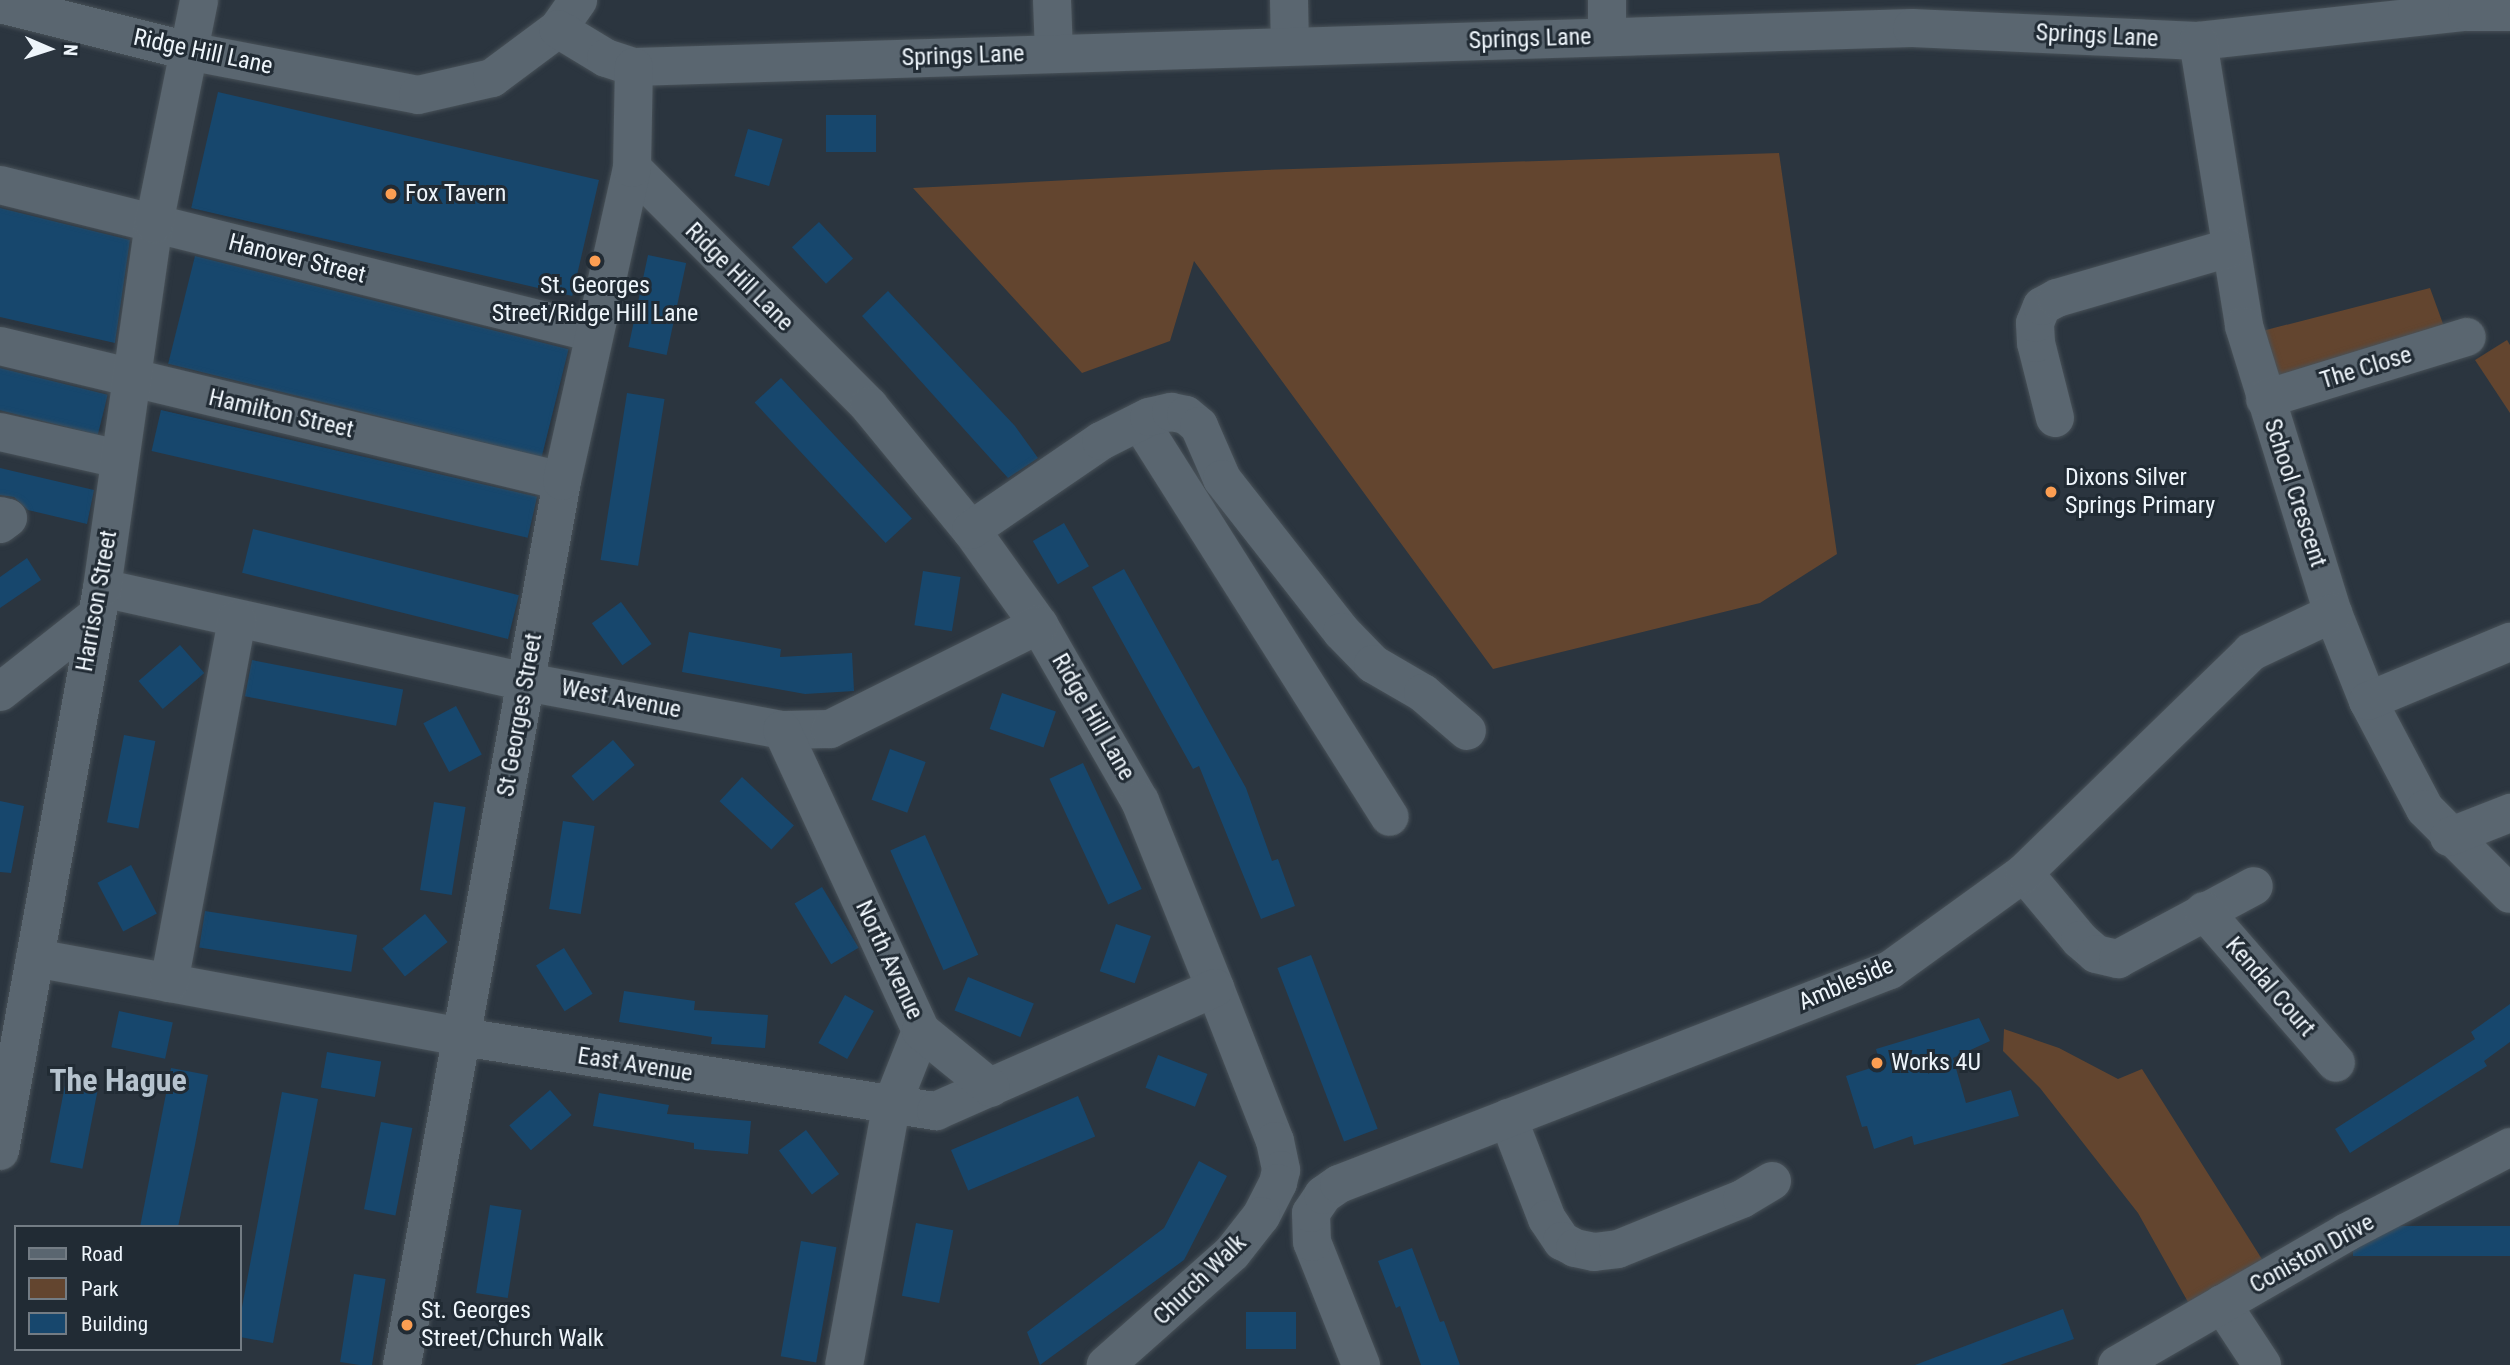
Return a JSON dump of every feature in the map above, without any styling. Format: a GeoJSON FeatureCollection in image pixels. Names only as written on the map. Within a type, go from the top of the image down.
{"type":"FeatureCollection","features":[{"type":"Feature","properties":{"kind":"street","name":"Harrison Street"},"geometry":{"type":"LineString","coordinates":[[1,1138],[99,603],[154,224],[199,0]]}},
{"type":"Feature","properties":{"kind":"street"},"geometry":{"type":"LineString","coordinates":[[1052,0],[1055,53]]}},
{"type":"Feature","properties":{"kind":"street"},"geometry":{"type":"LineString","coordinates":[[1289,0],[1290,46]]}},
{"type":"Feature","properties":{"kind":"street","name":"Ridge Hill Lane"},"geometry":{"type":"LineString","coordinates":[[0,4],[188,51],[418,95],[492,78],[568,15]]}},
{"type":"Feature","properties":{"kind":"street","name":"Springs Lane"},"geometry":{"type":"LineString","coordinates":[[568,15],[606,58],[634,67],[1290,46],[1607,18],[2198,41],[2332,12],[2510,12]]}},
{"type":"Feature","properties":{"kind":"street","name":"School Crescent"},"geometry":{"type":"LineString","coordinates":[[2198,41],[2229,248],[2265,399],[2333,613],[2368,701],[2400,768],[2449,837],[2510,894]]}},
{"type":"Feature","properties":{"kind":"street","name":"St Georges Street"},"geometry":{"type":"LineString","coordinates":[[402,1365],[562,481],[632,167],[634,67]]}},
{"type":"Feature","properties":{"kind":"street","name":"Ridge Hill Lane"},"geometry":{"type":"LineString","coordinates":[[632,167],[869,406],[971,530],[1039,625],[1140,801],[1275,1141],[1278,1182]]}},
{"type":"Feature","properties":{"kind":"street","name":"Hanover Street"},"geometry":{"type":"LineString","coordinates":[[0,186],[594,333]]}},
{"type":"Feature","properties":{"kind":"street"},"geometry":{"type":"LineString","coordinates":[[2055,418],[2036,344],[2035,323],[2042,306],[2057,298],[2186,272],[2229,248]]}},
{"type":"Feature","properties":{"kind":"street","name":"The Close"},"geometry":{"type":"LineString","coordinates":[[2265,399],[2467,337]]}},
{"type":"Feature","properties":{"kind":"street","name":"Hamilton Street"},"geometry":{"type":"LineString","coordinates":[[0,346],[562,481]]}},
{"type":"Feature","properties":{"kind":"street"},"geometry":{"type":"LineString","coordinates":[[971,530],[1101,441],[1140,422],[1171,412],[1186,415],[1199,426],[1222,479],[1342,632],[1373,664],[1423,693],[1466,731]]}},
{"type":"Feature","properties":{"kind":"street"},"geometry":{"type":"LineString","coordinates":[[1140,422],[1390,817]]}},
{"type":"Feature","properties":{"kind":"street"},"geometry":{"type":"LineString","coordinates":[[0,432],[119,459]]}},
{"type":"Feature","properties":{"kind":"street"},"geometry":{"type":"LineString","coordinates":[[0,516],[8,518],[0,524]]}},
{"type":"Feature","properties":{"kind":"street"},"geometry":{"type":"LineString","coordinates":[[0,692],[99,603]]}},
{"type":"Feature","properties":{"kind":"street","name":"West Avenue"},"geometry":{"type":"LineString","coordinates":[[99,603],[237,619],[526,682],[782,730],[830,729],[1039,625]]}},
{"type":"Feature","properties":{"kind":"street","name":"Ambleside"},"geometry":{"type":"LineString","coordinates":[[1315,1204],[1339,1184],[1890,970],[2024,873],[2250,652],[2333,613]]}},
{"type":"Feature","properties":{"kind":"street"},"geometry":{"type":"LineString","coordinates":[[169,983],[237,619]]}},
{"type":"Feature","properties":{"kind":"street"},"geometry":{"type":"LineString","coordinates":[[2368,701],[2510,642]]}},
{"type":"Feature","properties":{"kind":"street","name":"North Avenue"},"geometry":{"type":"LineString","coordinates":[[782,730],[921,1031],[891,1107],[844,1365]]}},
{"type":"Feature","properties":{"kind":"street"},"geometry":{"type":"LineString","coordinates":[[2449,837],[2510,813]]}},
{"type":"Feature","properties":{"kind":"street","name":"Kendal Court"},"geometry":{"type":"LineString","coordinates":[[2024,873],[2080,940],[2096,954],[2118,959],[2254,886]]}},
{"type":"Feature","properties":{"kind":"street","name":"Kendal Court"},"geometry":{"type":"LineString","coordinates":[[2204,911],[2336,1063]]}},
{"type":"Feature","properties":{"kind":"street","name":"East Avenue"},"geometry":{"type":"LineString","coordinates":[[35,958],[462,1037],[891,1107],[936,1111],[1215,988]]}},
{"type":"Feature","properties":{"kind":"street"},"geometry":{"type":"LineString","coordinates":[[921,1031],[991,1088]]}},
{"type":"Feature","properties":{"kind":"street"},"geometry":{"type":"LineString","coordinates":[[1508,1118],[1547,1220],[1562,1241],[1575,1248],[1594,1252],[1618,1249],[1742,1199],[1772,1181]]}},
{"type":"Feature","properties":{"kind":"street","name":"Coniston Drive"},"geometry":{"type":"LineString","coordinates":[[2117,1365],[2222,1304],[2510,1147]]}},
{"type":"Feature","properties":{"kind":"street"},"geometry":{"type":"LineString","coordinates":[[1278,1182],[1315,1204],[1308,1225],[1312,1242],[1361,1365]]}},
{"type":"Feature","properties":{"kind":"street","name":"Church Walk"},"geometry":{"type":"LineString","coordinates":[[1106,1365],[1232,1253],[1261,1216],[1278,1182]]}},
{"type":"Feature","properties":{"kind":"street"},"geometry":{"type":"LineString","coordinates":[[2222,1304],[2262,1365]]}},
{"type":"Feature","properties":{"kind":"green space"},"geometry":{"type":"Polygon","coordinates":[[[1779,153],[1837,554],[1760,603],[1493,669],[1194,261],[1170,341],[1082,373],[913,188],[1265,170],[1779,153]]]}},
{"type":"Feature","properties":{"kind":"green space"},"geometry":{"type":"Polygon","coordinates":[[[2430,288],[2450,343],[2265,399],[2244,326],[2266,330],[2430,288]]]}},
{"type":"Feature","properties":{"kind":"green space"},"geometry":{"type":"Polygon","coordinates":[[[2507,340],[2510,345],[2510,413],[2475,360],[2507,340]]]}},
{"type":"Feature","properties":{"kind":"green space"},"geometry":{"type":"Polygon","coordinates":[[[2004,1029],[2059,1048],[2118,1079],[2142,1069],[2272,1275],[2197,1318],[2138,1213],[2040,1088],[2003,1051],[2004,1029]]]}},
{"type":"Feature","properties":{"kind":"building"},"geometry":{"type":"Polygon","coordinates":[[[218,92],[599,180],[572,296],[191,208],[218,92]]]}},
{"type":"Feature","properties":{"kind":"building"},"geometry":{"type":"Polygon","coordinates":[[[826,115],[876,115],[876,152],[826,152],[826,115]]]}},
{"type":"Feature","properties":{"kind":"building"},"geometry":{"type":"Polygon","coordinates":[[[748,129],[783,139],[769,186],[734,176],[748,129]]]}},
{"type":"Feature","properties":{"kind":"building"},"geometry":{"type":"Polygon","coordinates":[[[0,208],[130,240],[115,343],[0,317],[0,208]]]}},
{"type":"Feature","properties":{"kind":"building"},"geometry":{"type":"Polygon","coordinates":[[[819,222],[853,259],[826,284],[792,247],[819,222]]]}},
{"type":"Feature","properties":{"kind":"building"},"geometry":{"type":"Polygon","coordinates":[[[648,255],[686,263],[667,355],[628,347],[648,255]]]}},
{"type":"Feature","properties":{"kind":"building"},"geometry":{"type":"Polygon","coordinates":[[[195,256],[569,349],[542,457],[168,364],[195,256]]]}},
{"type":"Feature","properties":{"kind":"building"},"geometry":{"type":"Polygon","coordinates":[[[888,291],[1015,426],[1038,458],[1008,478],[862,316],[888,291]]]}},
{"type":"Feature","properties":{"kind":"building"},"geometry":{"type":"Polygon","coordinates":[[[0,368],[108,395],[98,435],[0,410],[0,368]]]}},
{"type":"Feature","properties":{"kind":"building"},"geometry":{"type":"Polygon","coordinates":[[[781,378],[912,518],[886,543],[755,403],[781,378]]]}},
{"type":"Feature","properties":{"kind":"building"},"geometry":{"type":"Polygon","coordinates":[[[627,393],[665,399],[638,566],[601,560],[627,393]]]}},
{"type":"Feature","properties":{"kind":"building"},"geometry":{"type":"Polygon","coordinates":[[[161,410],[537,497],[528,538],[152,451],[161,410]]]}},
{"type":"Feature","properties":{"kind":"building"},"geometry":{"type":"Polygon","coordinates":[[[0,468],[94,490],[87,524],[28,510],[14,497],[0,495],[0,468]]]}},
{"type":"Feature","properties":{"kind":"building"},"geometry":{"type":"Polygon","coordinates":[[[1064,523],[1089,566],[1058,584],[1033,541],[1064,523]]]}},
{"type":"Feature","properties":{"kind":"building"},"geometry":{"type":"Polygon","coordinates":[[[253,529],[519,595],[508,639],[242,573],[253,529]]]}},
{"type":"Feature","properties":{"kind":"building"},"geometry":{"type":"Polygon","coordinates":[[[27,558],[41,580],[0,608],[0,577],[27,558]]]}},
{"type":"Feature","properties":{"kind":"building"},"geometry":{"type":"Polygon","coordinates":[[[1124,569],[1246,788],[1272,861],[1278,859],[1295,906],[1261,919],[1199,766],[1193,769],[1092,587],[1124,569]]]}},
{"type":"Feature","properties":{"kind":"building"},"geometry":{"type":"Polygon","coordinates":[[[923,571],[961,577],[952,631],[914,625],[923,571]]]}},
{"type":"Feature","properties":{"kind":"building"},"geometry":{"type":"Polygon","coordinates":[[[621,602],[652,644],[622,665],[592,623],[621,602]]]}},
{"type":"Feature","properties":{"kind":"building"},"geometry":{"type":"Polygon","coordinates":[[[689,632],[781,649],[780,657],[852,653],[854,691],[805,694],[682,672],[689,632]]]}},
{"type":"Feature","properties":{"kind":"building"},"geometry":{"type":"Polygon","coordinates":[[[180,645],[204,673],[163,709],[138,681],[180,645]]]}},
{"type":"Feature","properties":{"kind":"building"},"geometry":{"type":"Polygon","coordinates":[[[252,660],[403,689],[396,726],[245,696],[252,660]]]}},
{"type":"Feature","properties":{"kind":"building"},"geometry":{"type":"Polygon","coordinates":[[[1002,693],[1056,712],[1044,747],[990,729],[1002,693]]]}},
{"type":"Feature","properties":{"kind":"building"},"geometry":{"type":"Polygon","coordinates":[[[456,706],[482,755],[449,772],[423,723],[456,706]]]}},
{"type":"Feature","properties":{"kind":"building"},"geometry":{"type":"Polygon","coordinates":[[[124,735],[155,741],[138,828],[107,822],[124,735]]]}},
{"type":"Feature","properties":{"kind":"building"},"geometry":{"type":"Polygon","coordinates":[[[613,740],[635,765],[593,801],[571,776],[613,740]]]}},
{"type":"Feature","properties":{"kind":"building"},"geometry":{"type":"Polygon","coordinates":[[[890,749],[926,762],[907,813],[872,800],[890,749]]]}},
{"type":"Feature","properties":{"kind":"building"},"geometry":{"type":"Polygon","coordinates":[[[1083,763],[1142,889],[1108,905],[1049,779],[1083,763]]]}},
{"type":"Feature","properties":{"kind":"building"},"geometry":{"type":"Polygon","coordinates":[[[742,777],[794,825],[771,850],[719,801],[742,777]]]}},
{"type":"Feature","properties":{"kind":"building"},"geometry":{"type":"Polygon","coordinates":[[[0,801],[24,806],[11,873],[0,872],[0,801]]]}},
{"type":"Feature","properties":{"kind":"building"},"geometry":{"type":"Polygon","coordinates":[[[434,802],[466,807],[452,895],[420,890],[434,802]]]}},
{"type":"Feature","properties":{"kind":"building"},"geometry":{"type":"Polygon","coordinates":[[[563,821],[595,826],[581,914],[549,909],[563,821]]]}},
{"type":"Feature","properties":{"kind":"building"},"geometry":{"type":"Polygon","coordinates":[[[925,835],[978,955],[944,970],[890,850],[925,835]]]}},
{"type":"Feature","properties":{"kind":"building"},"geometry":{"type":"Polygon","coordinates":[[[131,865],[157,914],[123,931],[97,883],[131,865]]]}},
{"type":"Feature","properties":{"kind":"building"},"geometry":{"type":"Polygon","coordinates":[[[822,887],[859,948],[831,964],[795,903],[822,887]]]}},
{"type":"Feature","properties":{"kind":"building"},"geometry":{"type":"Polygon","coordinates":[[[205,911],[357,935],[351,972],[199,948],[205,911]]]}},
{"type":"Feature","properties":{"kind":"building"},"geometry":{"type":"Polygon","coordinates":[[[425,914],[448,942],[405,977],[382,949],[425,914]]]}},
{"type":"Feature","properties":{"kind":"building"},"geometry":{"type":"Polygon","coordinates":[[[1116,924],[1151,936],[1135,983],[1100,971],[1116,924]]]}},
{"type":"Feature","properties":{"kind":"building"},"geometry":{"type":"Polygon","coordinates":[[[564,948],[593,994],[565,1011],[536,965],[564,948]]]}},
{"type":"Feature","properties":{"kind":"building"},"geometry":{"type":"Polygon","coordinates":[[[1311,955],[1378,1129],[1344,1142],[1277,968],[1311,955]]]}},
{"type":"Feature","properties":{"kind":"building"},"geometry":{"type":"Polygon","coordinates":[[[968,977],[1034,1004],[1020,1037],[955,1010],[968,977]]]}},
{"type":"Feature","properties":{"kind":"building"},"geometry":{"type":"Polygon","coordinates":[[[624,991],[695,1001],[694,1010],[768,1015],[765,1048],[711,1044],[712,1037],[619,1022],[624,991]]]}},
{"type":"Feature","properties":{"kind":"building"},"geometry":{"type":"Polygon","coordinates":[[[845,995],[874,1011],[847,1059],[818,1043],[845,995]]]}},
{"type":"Feature","properties":{"kind":"building"},"geometry":{"type":"Polygon","coordinates":[[[2510,1004],[2510,1042],[2484,1061],[2487,1066],[2350,1153],[2335,1129],[2475,1039],[2471,1032],[2510,1004]]]}},
{"type":"Feature","properties":{"kind":"building"},"geometry":{"type":"Polygon","coordinates":[[[119,1011],[173,1022],[165,1059],[111,1047],[119,1011]]]}},
{"type":"Feature","properties":{"kind":"building"},"geometry":{"type":"Polygon","coordinates":[[[1979,1018],[1990,1041],[1953,1058],[1966,1103],[2011,1090],[2019,1116],[1914,1145],[1912,1136],[1874,1149],[1867,1126],[1862,1127],[1846,1076],[1880,1065],[1876,1049],[1979,1018]]]}},
{"type":"Feature","properties":{"kind":"building"},"geometry":{"type":"Polygon","coordinates":[[[327,1052],[381,1062],[375,1097],[321,1087],[327,1052]]]}},
{"type":"Feature","properties":{"kind":"building"},"geometry":{"type":"Polygon","coordinates":[[[1158,1055],[1207,1074],[1195,1107],[1145,1088],[1158,1055]]]}},
{"type":"Feature","properties":{"kind":"building"},"geometry":{"type":"Polygon","coordinates":[[[171,1068],[208,1075],[178,1225],[140,1225],[171,1068]]]}},
{"type":"Feature","properties":{"kind":"building"},"geometry":{"type":"Polygon","coordinates":[[[67,1075],[99,1081],[82,1169],[50,1162],[67,1075]]]}},
{"type":"Feature","properties":{"kind":"building"},"geometry":{"type":"Polygon","coordinates":[[[550,1090],[572,1115],[531,1150],[509,1125],[550,1090]]]}},
{"type":"Feature","properties":{"kind":"building"},"geometry":{"type":"Polygon","coordinates":[[[282,1092],[318,1099],[273,1343],[242,1337],[242,1307],[282,1092]]]}},
{"type":"Feature","properties":{"kind":"building"},"geometry":{"type":"Polygon","coordinates":[[[599,1093],[669,1105],[667,1114],[751,1121],[748,1154],[694,1149],[694,1143],[593,1126],[599,1093]]]}},
{"type":"Feature","properties":{"kind":"building"},"geometry":{"type":"Polygon","coordinates":[[[1078,1096],[1095,1137],[968,1190],[951,1150],[1078,1096]]]}},
{"type":"Feature","properties":{"kind":"building"},"geometry":{"type":"Polygon","coordinates":[[[381,1122],[412,1128],[395,1215],[364,1209],[381,1122]]]}},
{"type":"Feature","properties":{"kind":"building"},"geometry":{"type":"Polygon","coordinates":[[[806,1130],[839,1174],[812,1194],[779,1150],[806,1130]]]}},
{"type":"Feature","properties":{"kind":"building"},"geometry":{"type":"Polygon","coordinates":[[[1199,1161],[1227,1176],[1184,1260],[1040,1365],[1027,1332],[1164,1228],[1199,1161]]]}},
{"type":"Feature","properties":{"kind":"building"},"geometry":{"type":"Polygon","coordinates":[[[490,1205],[522,1210],[508,1298],[476,1293],[490,1205]]]}},
{"type":"Feature","properties":{"kind":"building"},"geometry":{"type":"Polygon","coordinates":[[[916,1223],[953,1230],[939,1303],[902,1296],[916,1223]]]}},
{"type":"Feature","properties":{"kind":"building"},"geometry":{"type":"Polygon","coordinates":[[[2353,1226],[2510,1226],[2510,1256],[2353,1256],[2353,1226]]]}},
{"type":"Feature","properties":{"kind":"building"},"geometry":{"type":"Polygon","coordinates":[[[801,1241],[836,1247],[816,1362],[781,1356],[801,1241]]]}},
{"type":"Feature","properties":{"kind":"building"},"geometry":{"type":"Polygon","coordinates":[[[1412,1248],[1440,1322],[1444,1321],[1460,1365],[1421,1365],[1400,1306],[1396,1308],[1378,1261],[1412,1248]]]}},
{"type":"Feature","properties":{"kind":"building"},"geometry":{"type":"Polygon","coordinates":[[[354,1274],[386,1279],[372,1365],[340,1362],[354,1274]]]}},
{"type":"Feature","properties":{"kind":"building"},"geometry":{"type":"Polygon","coordinates":[[[2063,1309],[2074,1339],[2000,1365],[1915,1365],[2063,1309]]]}},
{"type":"Feature","properties":{"kind":"building"},"geometry":{"type":"Polygon","coordinates":[[[1246,1312],[1296,1312],[1296,1349],[1246,1349],[1246,1312]]]}},
{"type":"Feature","properties":{"kind":"place","name":"Fox Tavern"},"geometry":{"type":"Point","coordinates":[391,194]}},
{"type":"Feature","properties":{"kind":"place","name":"St. Georges Street/Ridge Hill Lane"},"geometry":{"type":"Point","coordinates":[595,261]}},
{"type":"Feature","properties":{"kind":"place","name":"Dixons Silver Springs Primary"},"geometry":{"type":"Point","coordinates":[2051,492]}},
{"type":"Feature","properties":{"kind":"place","name":"Works 4U"},"geometry":{"type":"Point","coordinates":[1877,1063]}},
{"type":"Feature","properties":{"kind":"place","name":"St. Georges Street/Church Walk"},"geometry":{"type":"Point","coordinates":[407,1325]}},
{"type":"Feature","properties":{"kind":"district","name":"The Hague"},"geometry":{"type":"Point","coordinates":[118,1080]}}]}
